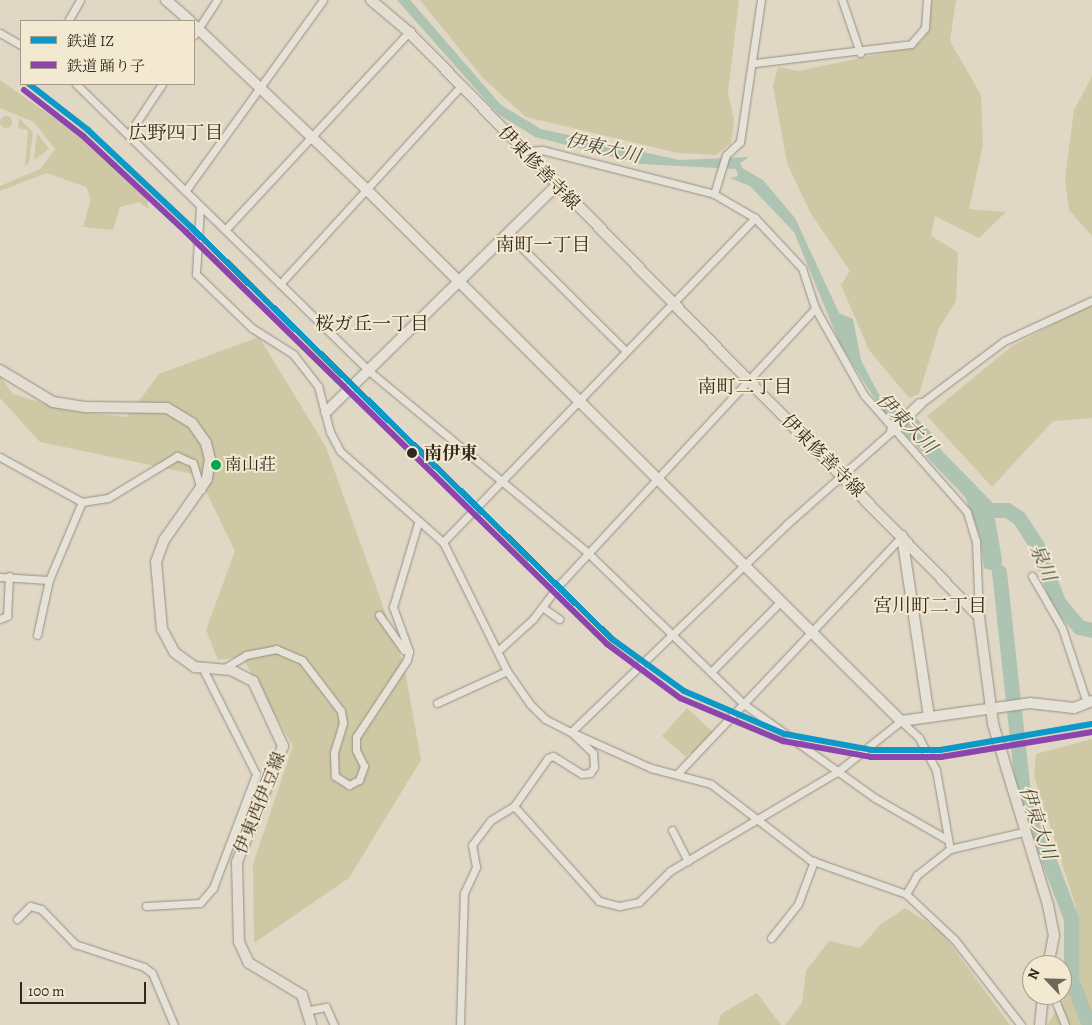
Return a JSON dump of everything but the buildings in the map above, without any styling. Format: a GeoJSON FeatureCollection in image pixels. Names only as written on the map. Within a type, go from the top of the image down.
{"type":"FeatureCollection","features":[{"type":"Feature","properties":{"kind":"main road","name":"伊東修善寺線"},"geometry":{"type":"LineString","coordinates":[[371,0],[409,32],[556,186],[979,616]]}},
{"type":"Feature","properties":{"kind":"main road","name":"伊東西伊豆線"},"geometry":{"type":"LineString","coordinates":[[0,370],[53,402],[85,407],[156,406],[183,416],[197,428],[209,452],[210,468],[201,490],[164,540],[155,572],[165,638],[180,658],[204,670],[223,669],[239,672],[253,681],[283,746],[236,862],[240,948],[253,966],[296,989],[310,1010],[311,1025]]}},
{"type":"Feature","properties":{"kind":"main road"},"geometry":{"type":"LineString","coordinates":[[979,616],[989,708],[1054,935],[1050,955]]}},
{"type":"Feature","properties":{"kind":"main road"},"geometry":{"type":"LineString","coordinates":[[1040,1025],[1042,1005]]}},
{"type":"Feature","properties":{"kind":"street"},"geometry":{"type":"LineString","coordinates":[[69,20],[80,0]]}},
{"type":"Feature","properties":{"kind":"street"},"geometry":{"type":"LineString","coordinates":[[166,0],[189,20]]}},
{"type":"Feature","properties":{"kind":"street"},"geometry":{"type":"LineString","coordinates":[[217,0],[195,30],[311,134],[810,634],[901,721],[931,756],[943,796],[950,849]]}},
{"type":"Feature","properties":{"kind":"street"},"geometry":{"type":"LineString","coordinates":[[186,190],[323,0]]}},
{"type":"Feature","properties":{"kind":"street"},"geometry":{"type":"LineString","coordinates":[[714,194],[726,156],[740,142],[755,63],[761,0]]}},
{"type":"Feature","properties":{"kind":"street"},"geometry":{"type":"LineString","coordinates":[[842,0],[860,53]]}},
{"type":"Feature","properties":{"kind":"street"},"geometry":{"type":"LineString","coordinates":[[755,63],[860,53],[920,38],[927,0]]}},
{"type":"Feature","properties":{"kind":"street"},"geometry":{"type":"LineString","coordinates":[[225,230],[311,134],[409,32]]}},
{"type":"Feature","properties":{"kind":"street"},"geometry":{"type":"LineString","coordinates":[[0,33],[20,44]]}},
{"type":"Feature","properties":{"kind":"street"},"geometry":{"type":"LineString","coordinates":[[77,85],[130,132],[200,207],[369,371],[499,481],[588,553],[675,635],[745,705],[837,772],[948,840]]}},
{"type":"Feature","properties":{"kind":"street"},"geometry":{"type":"LineString","coordinates":[[130,132],[161,85]]}},
{"type":"Feature","properties":{"kind":"street"},"geometry":{"type":"LineString","coordinates":[[280,284],[461,86]]}},
{"type":"Feature","properties":{"kind":"street"},"geometry":{"type":"LineString","coordinates":[[522,151],[542,150],[714,194],[755,218],[802,268],[815,308],[864,395],[892,431],[967,512],[976,541],[979,616]]}},
{"type":"Feature","properties":{"kind":"street"},"geometry":{"type":"LineString","coordinates":[[326,412],[556,186]]}},
{"type":"Feature","properties":{"kind":"street"},"geometry":{"type":"LineString","coordinates":[[200,207],[196,274],[252,328],[293,354],[318,386],[330,432],[340,451],[418,523],[443,542],[500,650],[507,671],[545,719],[651,768],[678,773],[711,784],[757,821],[814,861],[906,894],[954,940],[1021,1025]]}},
{"type":"Feature","properties":{"kind":"street"},"geometry":{"type":"LineString","coordinates":[[443,542],[576,399],[673,304],[755,218]]}},
{"type":"Feature","properties":{"kind":"street"},"geometry":{"type":"LineString","coordinates":[[507,233],[626,351]]}},
{"type":"Feature","properties":{"kind":"street"},"geometry":{"type":"LineString","coordinates":[[571,732],[675,635],[840,474],[892,431],[920,404],[1004,341],[1091,301]]}},
{"type":"Feature","properties":{"kind":"street"},"geometry":{"type":"LineString","coordinates":[[500,650],[542,607],[588,553],[815,308]]}},
{"type":"Feature","properties":{"kind":"street"},"geometry":{"type":"LineString","coordinates":[[0,457],[82,502],[108,498],[177,456],[193,462],[201,490]]}},
{"type":"Feature","properties":{"kind":"street"},"geometry":{"type":"LineString","coordinates":[[37,635],[49,580],[82,502]]}},
{"type":"Feature","properties":{"kind":"street"},"geometry":{"type":"LineString","coordinates":[[223,669],[246,655],[276,649],[302,660],[341,711],[334,767],[340,782],[349,785],[363,774],[356,750],[360,729],[407,660],[408,651],[392,606],[418,523]]}},
{"type":"Feature","properties":{"kind":"street"},"geometry":{"type":"LineString","coordinates":[[678,773],[745,705],[902,536]]}},
{"type":"Feature","properties":{"kind":"street"},"geometry":{"type":"LineString","coordinates":[[902,536],[928,717]]}},
{"type":"Feature","properties":{"kind":"street"},"geometry":{"type":"LineString","coordinates":[[0,577],[9,576],[49,580]]}},
{"type":"Feature","properties":{"kind":"street"},"geometry":{"type":"LineString","coordinates":[[0,619],[7,616],[9,576]]}},
{"type":"Feature","properties":{"kind":"street"},"geometry":{"type":"LineString","coordinates":[[514,806],[531,820],[588,892],[608,904],[638,902],[688,861],[837,772],[901,721],[1030,703],[1074,708],[1090,702],[1062,628],[1032,576]]}},
{"type":"Feature","properties":{"kind":"street"},"geometry":{"type":"LineString","coordinates":[[711,672],[779,602]]}},
{"type":"Feature","properties":{"kind":"street"},"geometry":{"type":"LineString","coordinates":[[542,607],[560,619]]}},
{"type":"Feature","properties":{"kind":"street"},"geometry":{"type":"LineString","coordinates":[[379,615],[407,660]]}},
{"type":"Feature","properties":{"kind":"street"},"geometry":{"type":"LineString","coordinates":[[146,906],[200,903],[213,888],[256,774],[204,670]]}},
{"type":"Feature","properties":{"kind":"street"},"geometry":{"type":"LineString","coordinates":[[436,703],[507,671]]}},
{"type":"Feature","properties":{"kind":"street"},"geometry":{"type":"LineString","coordinates":[[460,1025],[464,893],[476,867],[472,845],[491,820],[514,806],[548,758],[590,773],[594,767],[593,753],[571,732]]}},
{"type":"Feature","properties":{"kind":"street"},"geometry":{"type":"LineString","coordinates":[[672,830],[688,861]]}},
{"type":"Feature","properties":{"kind":"street"},"geometry":{"type":"LineString","coordinates":[[906,894],[918,875],[950,849],[1023,832]]}},
{"type":"Feature","properties":{"kind":"street"},"geometry":{"type":"LineString","coordinates":[[771,938],[798,904],[814,861]]}},
{"type":"Feature","properties":{"kind":"street"},"geometry":{"type":"LineString","coordinates":[[17,919],[30,906],[41,909],[76,944],[144,967],[152,973],[174,1025]]}},
{"type":"Feature","properties":{"kind":"street"},"geometry":{"type":"LineString","coordinates":[[310,1010],[322,1004],[326,1007],[334,1025]]}},
{"type":"Feature","properties":{"kind":"street"},"geometry":{"type":"LineString","coordinates":[[1057,1005],[1065,1025]]}},
{"type":"Feature","properties":{"kind":"shaded area"},"geometry":{"type":"Polygon","coordinates":[[[420,0],[739,0],[728,93],[734,120],[731,143],[716,155],[678,153],[526,117],[483,78],[420,0]]]}},
{"type":"Feature","properties":{"kind":"shaded area"},"geometry":{"type":"Polygon","coordinates":[[[930,0],[956,0],[950,41],[981,95],[983,145],[969,209],[1006,212],[979,238],[935,216],[931,236],[958,252],[956,301],[939,328],[919,394],[909,398],[869,350],[841,285],[850,271],[811,214],[787,163],[773,86],[778,67],[799,71],[912,47],[922,41],[928,29],[930,0]]]}},
{"type":"Feature","properties":{"kind":"shaded area"},"geometry":{"type":"Polygon","coordinates":[[[1092,76],[1092,236],[1069,210],[1065,178],[1074,110],[1092,76]]]}},
{"type":"Feature","properties":{"kind":"shaded area"},"geometry":{"type":"Polygon","coordinates":[[[0,80],[77,134],[148,197],[148,209],[139,202],[120,207],[113,230],[83,227],[91,199],[86,187],[47,173],[0,191],[0,186],[40,169],[55,149],[34,122],[0,108],[0,80]]]}},
{"type":"Feature","properties":{"kind":"shaded area"},"geometry":{"type":"Polygon","coordinates":[[[6,116],[12,122],[6,128],[0,122],[6,116]]]}},
{"type":"Feature","properties":{"kind":"shaded area"},"geometry":{"type":"Polygon","coordinates":[[[19,118],[33,132],[29,163],[25,166],[28,130],[18,128],[19,118]]]}},
{"type":"Feature","properties":{"kind":"shaded area"},"geometry":{"type":"Polygon","coordinates":[[[37,133],[49,149],[34,160],[37,133]]]}},
{"type":"Feature","properties":{"kind":"shaded area"},"geometry":{"type":"Polygon","coordinates":[[[1092,304],[1092,418],[1053,421],[992,487],[927,416],[1012,346],[1092,304]]]}},
{"type":"Feature","properties":{"kind":"shaded area"},"geometry":{"type":"Polygon","coordinates":[[[259,337],[326,447],[404,665],[421,760],[349,878],[254,943],[253,864],[293,746],[242,657],[218,660],[206,630],[235,551],[198,475],[40,442],[0,398],[0,376],[13,394],[65,410],[127,417],[159,374],[259,337]]]}},
{"type":"Feature","properties":{"kind":"shaded area"},"geometry":{"type":"Polygon","coordinates":[[[687,708],[716,735],[696,757],[690,752],[686,757],[662,736],[687,708]]]}},
{"type":"Feature","properties":{"kind":"shaded area"},"geometry":{"type":"Polygon","coordinates":[[[1092,739],[1092,1025],[1047,1025],[1060,1005],[1072,1005],[1072,986],[1078,977],[1076,907],[1034,776],[1036,754],[1092,739]]]}},
{"type":"Feature","properties":{"kind":"shaded area"},"geometry":{"type":"Polygon","coordinates":[[[905,908],[941,931],[1010,1025],[785,1025],[802,1003],[806,971],[829,941],[860,948],[881,924],[905,908]]]}},
{"type":"Feature","properties":{"kind":"shaded area"},"geometry":{"type":"Polygon","coordinates":[[[757,993],[781,1025],[718,1025],[721,1014],[757,993]]]}},
{"type":"Feature","properties":{"kind":"water"},"geometry":{"type":"Polygon","coordinates":[[[397,0],[410,0],[501,105],[541,129],[679,160],[749,157],[740,163],[742,168],[763,180],[795,218],[839,313],[853,319],[861,360],[878,393],[886,404],[909,419],[916,418],[934,435],[940,449],[992,502],[1002,559],[999,600],[996,572],[984,568],[980,536],[965,497],[882,410],[840,344],[794,232],[750,186],[730,178],[738,176],[736,169],[641,164],[535,137],[498,114],[397,0]]]}},
{"type":"Feature","properties":{"kind":"waterway","name":"泉川"},"geometry":{"type":"LineString","coordinates":[[983,510],[1007,510],[1019,518],[1036,544],[1058,602],[1079,627],[1092,630]]}},
{"type":"Feature","properties":{"kind":"waterway","name":"伊東大川"},"geometry":{"type":"LineString","coordinates":[[999,572],[1023,793],[1071,919],[1071,979],[1089,1025]]}},
{"type":"Feature","properties":{"kind":"rail line","name":"IZ"},"geometry":{"type":"LineString","coordinates":[[30,85],[88,130],[191,227],[612,639],[684,691],[785,734],[872,750],[940,750],[1092,724]]}},
{"type":"Feature","properties":{"kind":"rail line","name":"踊り子"},"geometry":{"type":"LineString","coordinates":[[24,90],[83,136],[186,232],[607,644],[680,698],[783,741],[871,757],[941,757],[1092,732]]}},
{"type":"Feature","properties":{"kind":"place","name":"南伊東"},"geometry":{"type":"Point","coordinates":[412,453]}},
{"type":"Feature","properties":{"kind":"place","name":"南山荘"},"geometry":{"type":"Point","coordinates":[216,465]}},
{"type":"Feature","properties":{"kind":"district","name":"広野四丁目"},"geometry":{"type":"Point","coordinates":[176,134]}},
{"type":"Feature","properties":{"kind":"district","name":"南町一丁目"},"geometry":{"type":"Point","coordinates":[543,246]}},
{"type":"Feature","properties":{"kind":"district","name":"桜ガ丘一丁目"},"geometry":{"type":"Point","coordinates":[372,325]}},
{"type":"Feature","properties":{"kind":"district","name":"南町二丁目"},"geometry":{"type":"Point","coordinates":[745,388]}},
{"type":"Feature","properties":{"kind":"district","name":"宮川町二丁目"},"geometry":{"type":"Point","coordinates":[930,607]}}]}
